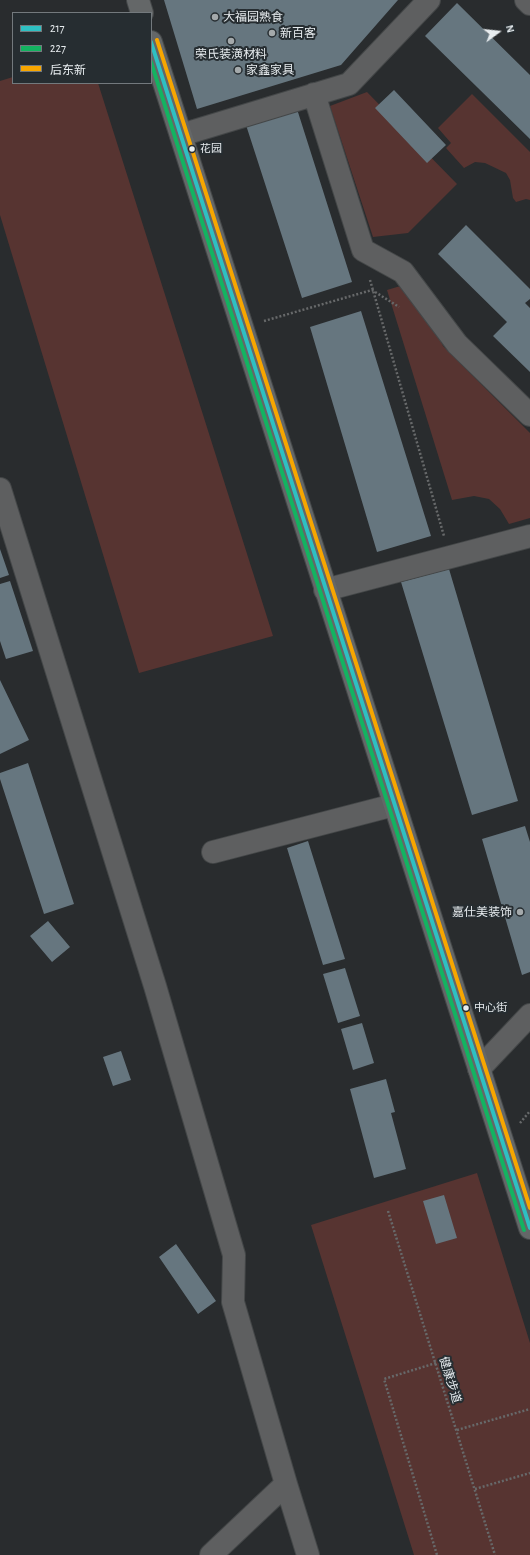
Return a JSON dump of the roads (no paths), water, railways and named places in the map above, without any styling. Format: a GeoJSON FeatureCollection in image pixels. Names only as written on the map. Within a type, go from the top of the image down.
{"type":"FeatureCollection","features":[{"type":"Feature","properties":{"kind":"highway"},"geometry":{"type":"LineString","coordinates":[[138,0],[142,12]]}},
{"type":"Feature","properties":{"kind":"highway"},"geometry":{"type":"LineString","coordinates":[[152,45],[530,1228]]}},
{"type":"Feature","properties":{"kind":"street"},"geometry":{"type":"LineString","coordinates":[[181,135],[349,84],[429,0]]}},
{"type":"Feature","properties":{"kind":"street"},"geometry":{"type":"LineString","coordinates":[[526,0],[530,4]]}},
{"type":"Feature","properties":{"kind":"street"},"geometry":{"type":"LineString","coordinates":[[314,94],[363,250],[403,272],[457,344],[530,415]]}},
{"type":"Feature","properties":{"kind":"street"},"geometry":{"type":"LineString","coordinates":[[0,489],[153,979],[234,1255],[233,1302],[308,1555]]}},
{"type":"Feature","properties":{"kind":"street"},"geometry":{"type":"LineString","coordinates":[[325,590],[530,536]]}},
{"type":"Feature","properties":{"kind":"street"},"geometry":{"type":"LineString","coordinates":[[213,852],[394,805]]}},
{"type":"Feature","properties":{"kind":"street"},"geometry":{"type":"LineString","coordinates":[[479,1069],[530,1015]]}},
{"type":"Feature","properties":{"kind":"street"},"geometry":{"type":"LineString","coordinates":[[211,1555],[286,1484]]}},
{"type":"Feature","properties":{"kind":"place","name":"大福园熟食"},"geometry":{"type":"Point","coordinates":[215,17]}},
{"type":"Feature","properties":{"kind":"place","name":"新百客"},"geometry":{"type":"Point","coordinates":[272,33]}},
{"type":"Feature","properties":{"kind":"place","name":"荣氏装潢材料"},"geometry":{"type":"Point","coordinates":[231,41]}},
{"type":"Feature","properties":{"kind":"place","name":"家鑫家具"},"geometry":{"type":"Point","coordinates":[238,70]}},
{"type":"Feature","properties":{"kind":"place","name":"花园"},"geometry":{"type":"Point","coordinates":[192,149]}},
{"type":"Feature","properties":{"kind":"place","name":"嘉仕美装饰"},"geometry":{"type":"Point","coordinates":[520,912]}},
{"type":"Feature","properties":{"kind":"place","name":"中心街"},"geometry":{"type":"Point","coordinates":[466,1008]}}]}
